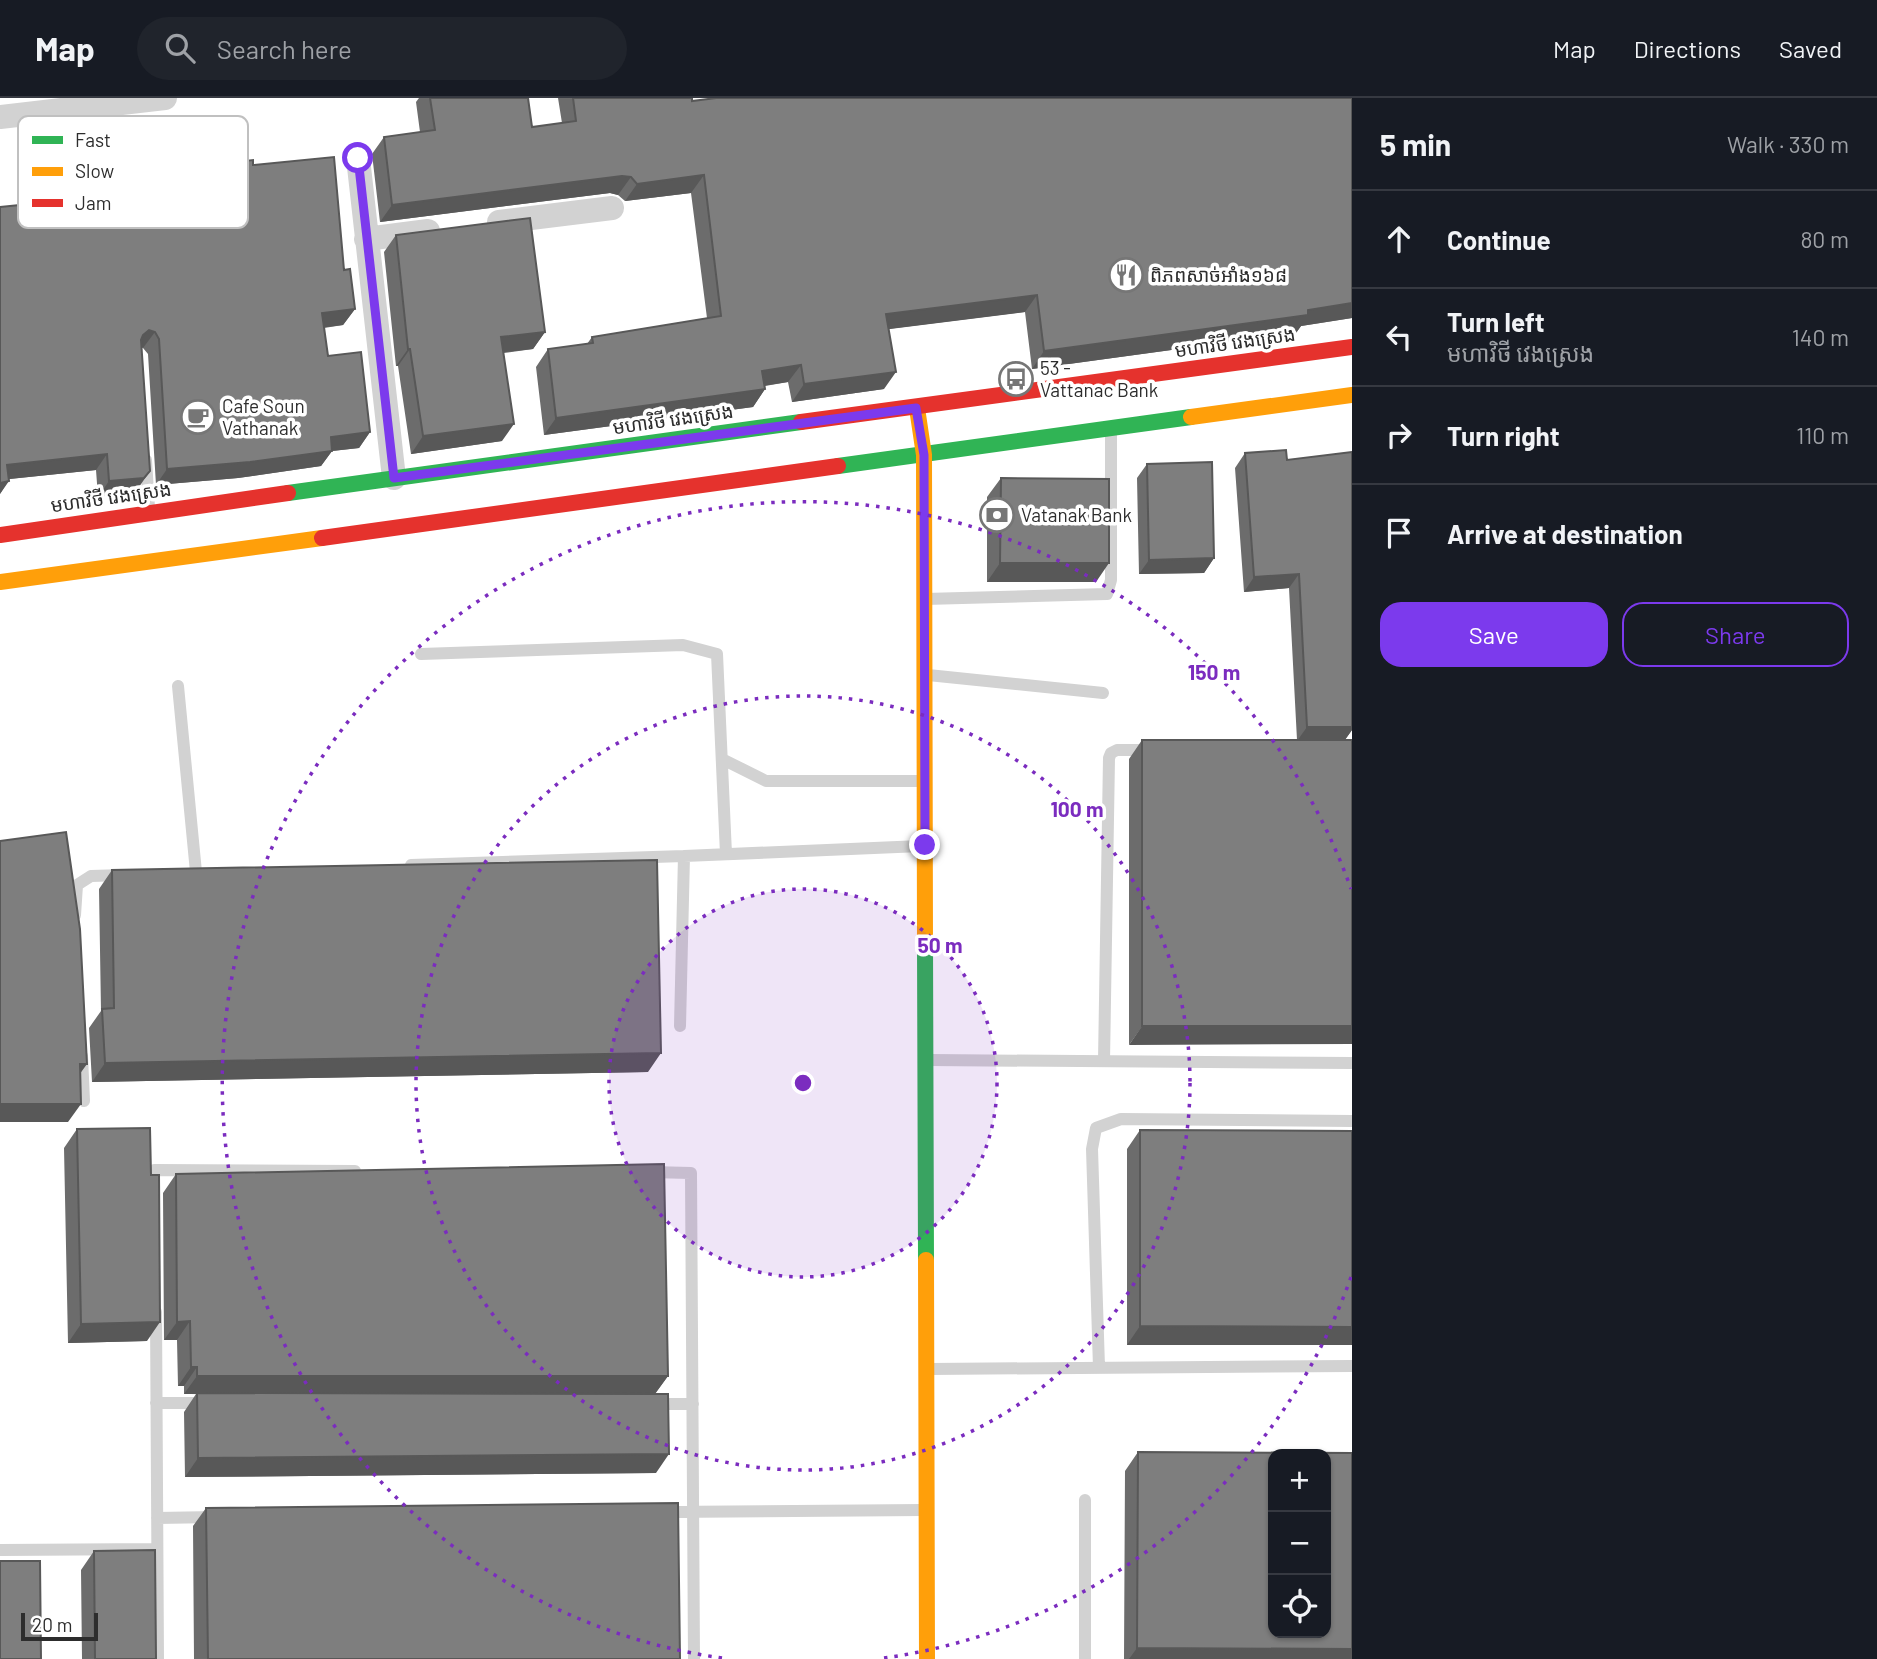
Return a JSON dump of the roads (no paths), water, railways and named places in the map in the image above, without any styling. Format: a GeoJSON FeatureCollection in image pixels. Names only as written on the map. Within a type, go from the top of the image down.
{"type":"FeatureCollection","features":[{"type":"Feature","properties":{"kind":"main road","name":"មហាវិថី វេងស្រេង"},"geometry":{"type":"LineString","coordinates":[[0,535],[394,478],[1352,347]]}},
{"type":"Feature","properties":{"kind":"main road"},"geometry":{"type":"LineString","coordinates":[[0,582],[1352,395]]}},
{"type":"Feature","properties":{"kind":"main road"},"geometry":{"type":"LineString","coordinates":[[916,408],[924,455],[927,1659]]}},
{"type":"Feature","properties":{"kind":"street"},"geometry":{"type":"LineString","coordinates":[[0,117],[165,98]]}},
{"type":"Feature","properties":{"kind":"street"},"geometry":{"type":"LineString","coordinates":[[358,158],[394,478]]}},
{"type":"Feature","properties":{"kind":"street"},"geometry":{"type":"LineString","coordinates":[[475,225],[612,208]]}},
{"type":"Feature","properties":{"kind":"street"},"geometry":{"type":"LineString","coordinates":[[366,239],[448,229]]}},
{"type":"Feature","properties":{"kind":"lane"},"geometry":{"type":"LineString","coordinates":[[925,599],[1107,594],[1111,580],[1111,429]]}},
{"type":"Feature","properties":{"kind":"lane"},"geometry":{"type":"LineString","coordinates":[[145,447],[150,512]]}},
{"type":"Feature","properties":{"kind":"lane"},"geometry":{"type":"LineString","coordinates":[[421,654],[682,645],[717,654],[726,853]]}},
{"type":"Feature","properties":{"kind":"lane"},"geometry":{"type":"LineString","coordinates":[[925,675],[1103,692]]}},
{"type":"Feature","properties":{"kind":"lane"},"geometry":{"type":"LineString","coordinates":[[177,686],[189,873],[210,872]]}},
{"type":"Feature","properties":{"kind":"lane"},"geometry":{"type":"LineString","coordinates":[[1104,1061],[1109,758],[1111,752],[1117,750],[1158,750]]}},
{"type":"Feature","properties":{"kind":"lane"},"geometry":{"type":"LineString","coordinates":[[722,759],[766,781],[925,781]]}},
{"type":"Feature","properties":{"kind":"lane"},"geometry":{"type":"LineString","coordinates":[[391,866],[925,845]]}},
{"type":"Feature","properties":{"kind":"lane"},"geometry":{"type":"LineString","coordinates":[[680,1026],[684,856]]}},
{"type":"Feature","properties":{"kind":"lane"},"geometry":{"type":"LineString","coordinates":[[75,922],[77,885],[91,876],[144,874]]}},
{"type":"Feature","properties":{"kind":"lane"},"geometry":{"type":"LineString","coordinates":[[81,1046],[84,1101]]}},
{"type":"Feature","properties":{"kind":"lane"},"geometry":{"type":"LineString","coordinates":[[925,1060],[1352,1063]]}},
{"type":"Feature","properties":{"kind":"lane"},"geometry":{"type":"LineString","coordinates":[[1098,1367],[1092,1149],[1096,1128],[1121,1119],[1352,1121]]}},
{"type":"Feature","properties":{"kind":"lane"},"geometry":{"type":"LineString","coordinates":[[155,1197],[154,1170],[375,1171]]}},
{"type":"Feature","properties":{"kind":"lane"},"geometry":{"type":"LineString","coordinates":[[636,1172],[691,1172],[694,1659]]}},
{"type":"Feature","properties":{"kind":"lane"},"geometry":{"type":"LineString","coordinates":[[155,1293],[158,1659]]}},
{"type":"Feature","properties":{"kind":"lane"},"geometry":{"type":"LineString","coordinates":[[926,1369],[1352,1366]]}},
{"type":"Feature","properties":{"kind":"lane"},"geometry":{"type":"LineString","coordinates":[[156,1402],[211,1403]]}},
{"type":"Feature","properties":{"kind":"lane"},"geometry":{"type":"LineString","coordinates":[[638,1404],[693,1404]]}},
{"type":"Feature","properties":{"kind":"lane"},"geometry":{"type":"LineString","coordinates":[[1085,1500],[1085,1659]]}},
{"type":"Feature","properties":{"kind":"lane"},"geometry":{"type":"LineString","coordinates":[[652,1512],[927,1510]]}},
{"type":"Feature","properties":{"kind":"lane"},"geometry":{"type":"LineString","coordinates":[[157,1518],[226,1517]]}},
{"type":"Feature","properties":{"kind":"lane"},"geometry":{"type":"LineString","coordinates":[[0,1550],[157,1549]]}},
{"type":"Feature","properties":{"kind":"place","name":"ពិភពសាច់អាំង១៦៨"},"geometry":{"type":"Point","coordinates":[1126,275]}},
{"type":"Feature","properties":{"kind":"place","name":"53 - Vattanac Bank"},"geometry":{"type":"Point","coordinates":[1016,379]}},
{"type":"Feature","properties":{"kind":"place","name":"Cafe Soun Vathanak"},"geometry":{"type":"Point","coordinates":[198,417]}},
{"type":"Feature","properties":{"kind":"place","name":"Vatanak Bank"},"geometry":{"type":"Point","coordinates":[997,515]}}]}
